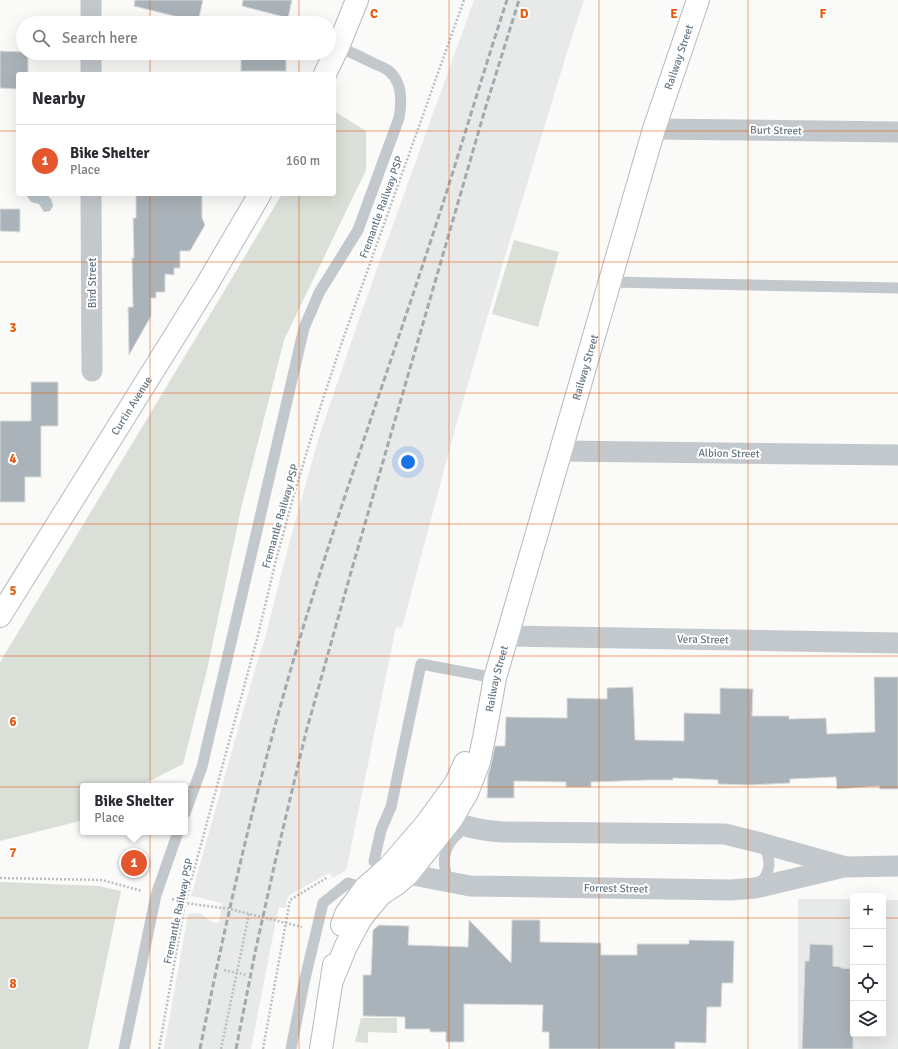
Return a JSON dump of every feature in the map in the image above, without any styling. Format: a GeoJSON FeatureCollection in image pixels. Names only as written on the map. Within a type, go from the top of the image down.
{"type":"FeatureCollection","features":[{"type":"Feature","properties":{"kind":"street"},"geometry":{"type":"LineString","coordinates":[[90,0],[91,16]]}},
{"type":"Feature","properties":{"kind":"street"},"geometry":{"type":"LineString","coordinates":[[336,51],[357,0]]}},
{"type":"Feature","properties":{"kind":"street","name":"Railway Street"},"geometry":{"type":"LineString","coordinates":[[321,1049],[333,978],[337,942],[346,914],[387,880],[452,819],[467,793],[479,762],[495,678],[654,129],[698,0]]}},
{"type":"Feature","properties":{"kind":"street"},"geometry":{"type":"LineString","coordinates":[[91,60],[91,72]]}},
{"type":"Feature","properties":{"kind":"street"},"geometry":{"type":"LineString","coordinates":[[326,72],[332,60]]}},
{"type":"Feature","properties":{"kind":"street","name":"Burt Street"},"geometry":{"type":"LineString","coordinates":[[654,129],[898,132]]}},
{"type":"Feature","properties":{"kind":"street","name":"Bird Street"},"geometry":{"type":"LineString","coordinates":[[91,196],[92,371]]}},
{"type":"Feature","properties":{"kind":"street","name":"Curtin Avenue"},"geometry":{"type":"LineString","coordinates":[[0,616],[206,286],[259,196]]}},
{"type":"Feature","properties":{"kind":"street","name":"Albion Street"},"geometry":{"type":"LineString","coordinates":[[561,451],[898,455]]}},
{"type":"Feature","properties":{"kind":"street","name":"Vera Street"},"geometry":{"type":"LineString","coordinates":[[508,636],[898,643]]}},
{"type":"Feature","properties":{"kind":"street","name":"Forrest Street"},"geometry":{"type":"LineString","coordinates":[[452,819],[486,831],[502,832],[725,834],[844,867]]}},
{"type":"Feature","properties":{"kind":"street","name":"Forrest Street"},"geometry":{"type":"LineString","coordinates":[[387,880],[449,883],[470,886],[731,890],[755,888],[844,867],[898,866]]}},
{"type":"Feature","properties":{"kind":"lane"},"geometry":{"type":"LineString","coordinates":[[188,805],[202,767],[304,328],[319,293],[358,230],[399,118],[401,108],[402,101],[399,87],[393,75],[388,70],[338,47]]}},
{"type":"Feature","properties":{"kind":"lane"},"geometry":{"type":"LineString","coordinates":[[610,282],[898,288]]}},
{"type":"Feature","properties":{"kind":"lane"},"geometry":{"type":"LineString","coordinates":[[292,1049],[304,983],[323,903],[348,883],[387,880],[374,861],[381,830],[391,807],[421,664],[495,678]]}},
{"type":"Feature","properties":{"kind":"lane"},"geometry":{"type":"LineString","coordinates":[[449,883],[445,872],[444,861],[446,850],[451,840],[459,832],[452,819]]}},
{"type":"Feature","properties":{"kind":"lane"},"geometry":{"type":"LineString","coordinates":[[124,1049],[156,895],[177,835]]}},
{"type":"Feature","properties":{"kind":"lane"},"geometry":{"type":"LineString","coordinates":[[755,888],[763,881],[768,872],[769,862],[767,852],[761,843]]}},
{"type":"Feature","properties":{"kind":"path","name":"Fremantle Railway PSP"},"geometry":{"type":"LineString","coordinates":[[158,1049],[185,903],[257,639],[293,498],[342,342],[464,0]]}},
{"type":"Feature","properties":{"kind":"path"},"geometry":{"type":"LineString","coordinates":[[263,1049],[290,900],[327,877],[339,890]]}},
{"type":"Feature","properties":{"kind":"path"},"geometry":{"type":"LineString","coordinates":[[0,878],[102,880],[185,903],[230,909],[296,926]]}},
{"type":"Feature","properties":{"kind":"path"},"geometry":{"type":"LineString","coordinates":[[222,1049],[249,914]]}},
{"type":"Feature","properties":{"kind":"path"},"geometry":{"type":"LineString","coordinates":[[224,970],[246,975]]}},
{"type":"Feature","properties":{"kind":"shaded area"},"geometry":{"type":"Polygon","coordinates":[[[474,0],[584,0],[503,263],[455,429],[402,628],[396,627],[347,867],[345,871],[333,878],[329,873],[288,896],[286,908],[279,907],[251,1049],[164,1049],[188,914],[200,913],[212,922],[219,923],[222,903],[191,896],[265,638],[318,440],[360,316],[474,0]]]}},
{"type":"Feature","properties":{"kind":"shaded area"},"geometry":{"type":"Polygon","coordinates":[[[336,112],[366,131],[366,170],[284,340],[241,509],[207,670],[183,764],[146,783],[80,783],[80,821],[0,841],[0,663],[281,196],[336,196],[336,112]]]}},
{"type":"Feature","properties":{"kind":"shaded area"},"geometry":{"type":"Polygon","coordinates":[[[27,196],[48,196],[51,199],[53,206],[50,211],[44,212],[39,204],[31,202],[27,196]]]}},
{"type":"Feature","properties":{"kind":"shaded area"},"geometry":{"type":"Polygon","coordinates":[[[514,240],[559,252],[538,327],[492,314],[514,240]]]}},
{"type":"Feature","properties":{"kind":"shaded area"},"geometry":{"type":"Polygon","coordinates":[[[0,882],[99,886],[121,891],[88,1049],[0,1049],[0,882]]]}},
{"type":"Feature","properties":{"kind":"shaded area"},"geometry":{"type":"Polygon","coordinates":[[[798,899],[850,899],[850,1037],[886,1037],[886,900],[898,900],[898,1049],[798,1049],[798,899]]]}},
{"type":"Feature","properties":{"kind":"shaded area"},"geometry":{"type":"Polygon","coordinates":[[[361,1018],[397,1018],[397,1033],[368,1032],[368,1043],[355,1042],[361,1018]]]}},
{"type":"Feature","properties":{"kind":"building"},"geometry":{"type":"Polygon","coordinates":[[[135,0],[203,0],[199,16],[174,16],[134,6],[135,0]]]}},
{"type":"Feature","properties":{"kind":"building"},"geometry":{"type":"Polygon","coordinates":[[[243,0],[292,0],[288,16],[280,16],[242,6],[243,0]]]}},
{"type":"Feature","properties":{"kind":"building"},"geometry":{"type":"Polygon","coordinates":[[[0,51],[16,52],[16,60],[28,60],[28,72],[16,72],[16,89],[0,88],[0,51]]]}},
{"type":"Feature","properties":{"kind":"building"},"geometry":{"type":"Polygon","coordinates":[[[241,60],[286,60],[286,71],[241,71],[241,60]]]}},
{"type":"Feature","properties":{"kind":"building"},"geometry":{"type":"Polygon","coordinates":[[[136,196],[202,196],[202,218],[205,225],[190,251],[180,251],[180,268],[174,268],[174,275],[165,274],[165,292],[156,292],[156,298],[151,298],[151,316],[129,355],[128,307],[133,307],[133,218],[136,218],[136,196]]]}},
{"type":"Feature","properties":{"kind":"building"},"geometry":{"type":"Polygon","coordinates":[[[0,209],[20,209],[20,232],[0,231],[0,209]]]}},
{"type":"Feature","properties":{"kind":"building"},"geometry":{"type":"Polygon","coordinates":[[[31,382],[58,382],[58,426],[41,426],[41,477],[25,477],[25,502],[0,502],[0,421],[31,421],[31,382]]]}},
{"type":"Feature","properties":{"kind":"building"},"geometry":{"type":"Polygon","coordinates":[[[874,677],[898,677],[898,789],[880,789],[879,786],[837,789],[836,777],[790,779],[790,783],[750,785],[718,784],[718,780],[673,778],[673,780],[591,782],[591,787],[566,787],[566,782],[514,781],[514,798],[487,798],[488,775],[495,746],[505,746],[506,717],[567,718],[567,698],[607,699],[607,688],[633,687],[635,740],[684,741],[684,713],[720,714],[720,688],[753,689],[752,716],[789,716],[789,719],[826,718],[827,734],[875,732],[874,677]]]}},
{"type":"Feature","properties":{"kind":"building"},"geometry":{"type":"Polygon","coordinates":[[[127,852],[145,857],[140,874],[122,869],[127,852]]]}},
{"type":"Feature","properties":{"kind":"building"},"geometry":{"type":"Polygon","coordinates":[[[469,920],[511,963],[512,920],[540,920],[540,942],[601,943],[601,955],[637,955],[637,944],[689,944],[689,940],[734,941],[733,983],[722,983],[721,1007],[707,1007],[706,1043],[675,1042],[675,1049],[549,1049],[549,1032],[542,1032],[543,1005],[464,1004],[464,1042],[446,1042],[446,1032],[430,1032],[430,1029],[405,1029],[405,1017],[363,1016],[363,975],[371,975],[373,930],[379,925],[409,926],[408,945],[468,947],[469,920]]]}},
{"type":"Feature","properties":{"kind":"building"},"geometry":{"type":"Polygon","coordinates":[[[810,944],[833,945],[833,966],[850,969],[850,1037],[853,1037],[853,1049],[802,1049],[805,961],[809,961],[810,944]]]}},
{"type":"Feature","properties":{"kind":"railway"},"geometry":{"type":"LineString","coordinates":[[200,1049],[221,948],[256,797],[297,648],[312,597],[439,216],[507,0]]}},
{"type":"Feature","properties":{"kind":"railway"},"geometry":{"type":"LineString","coordinates":[[236,1049],[256,948],[306,732],[486,106],[519,0]]}},
{"type":"Feature","properties":{"kind":"place","name":"Bike Shelter"},"geometry":{"type":"Point","coordinates":[134,863]}}]}
